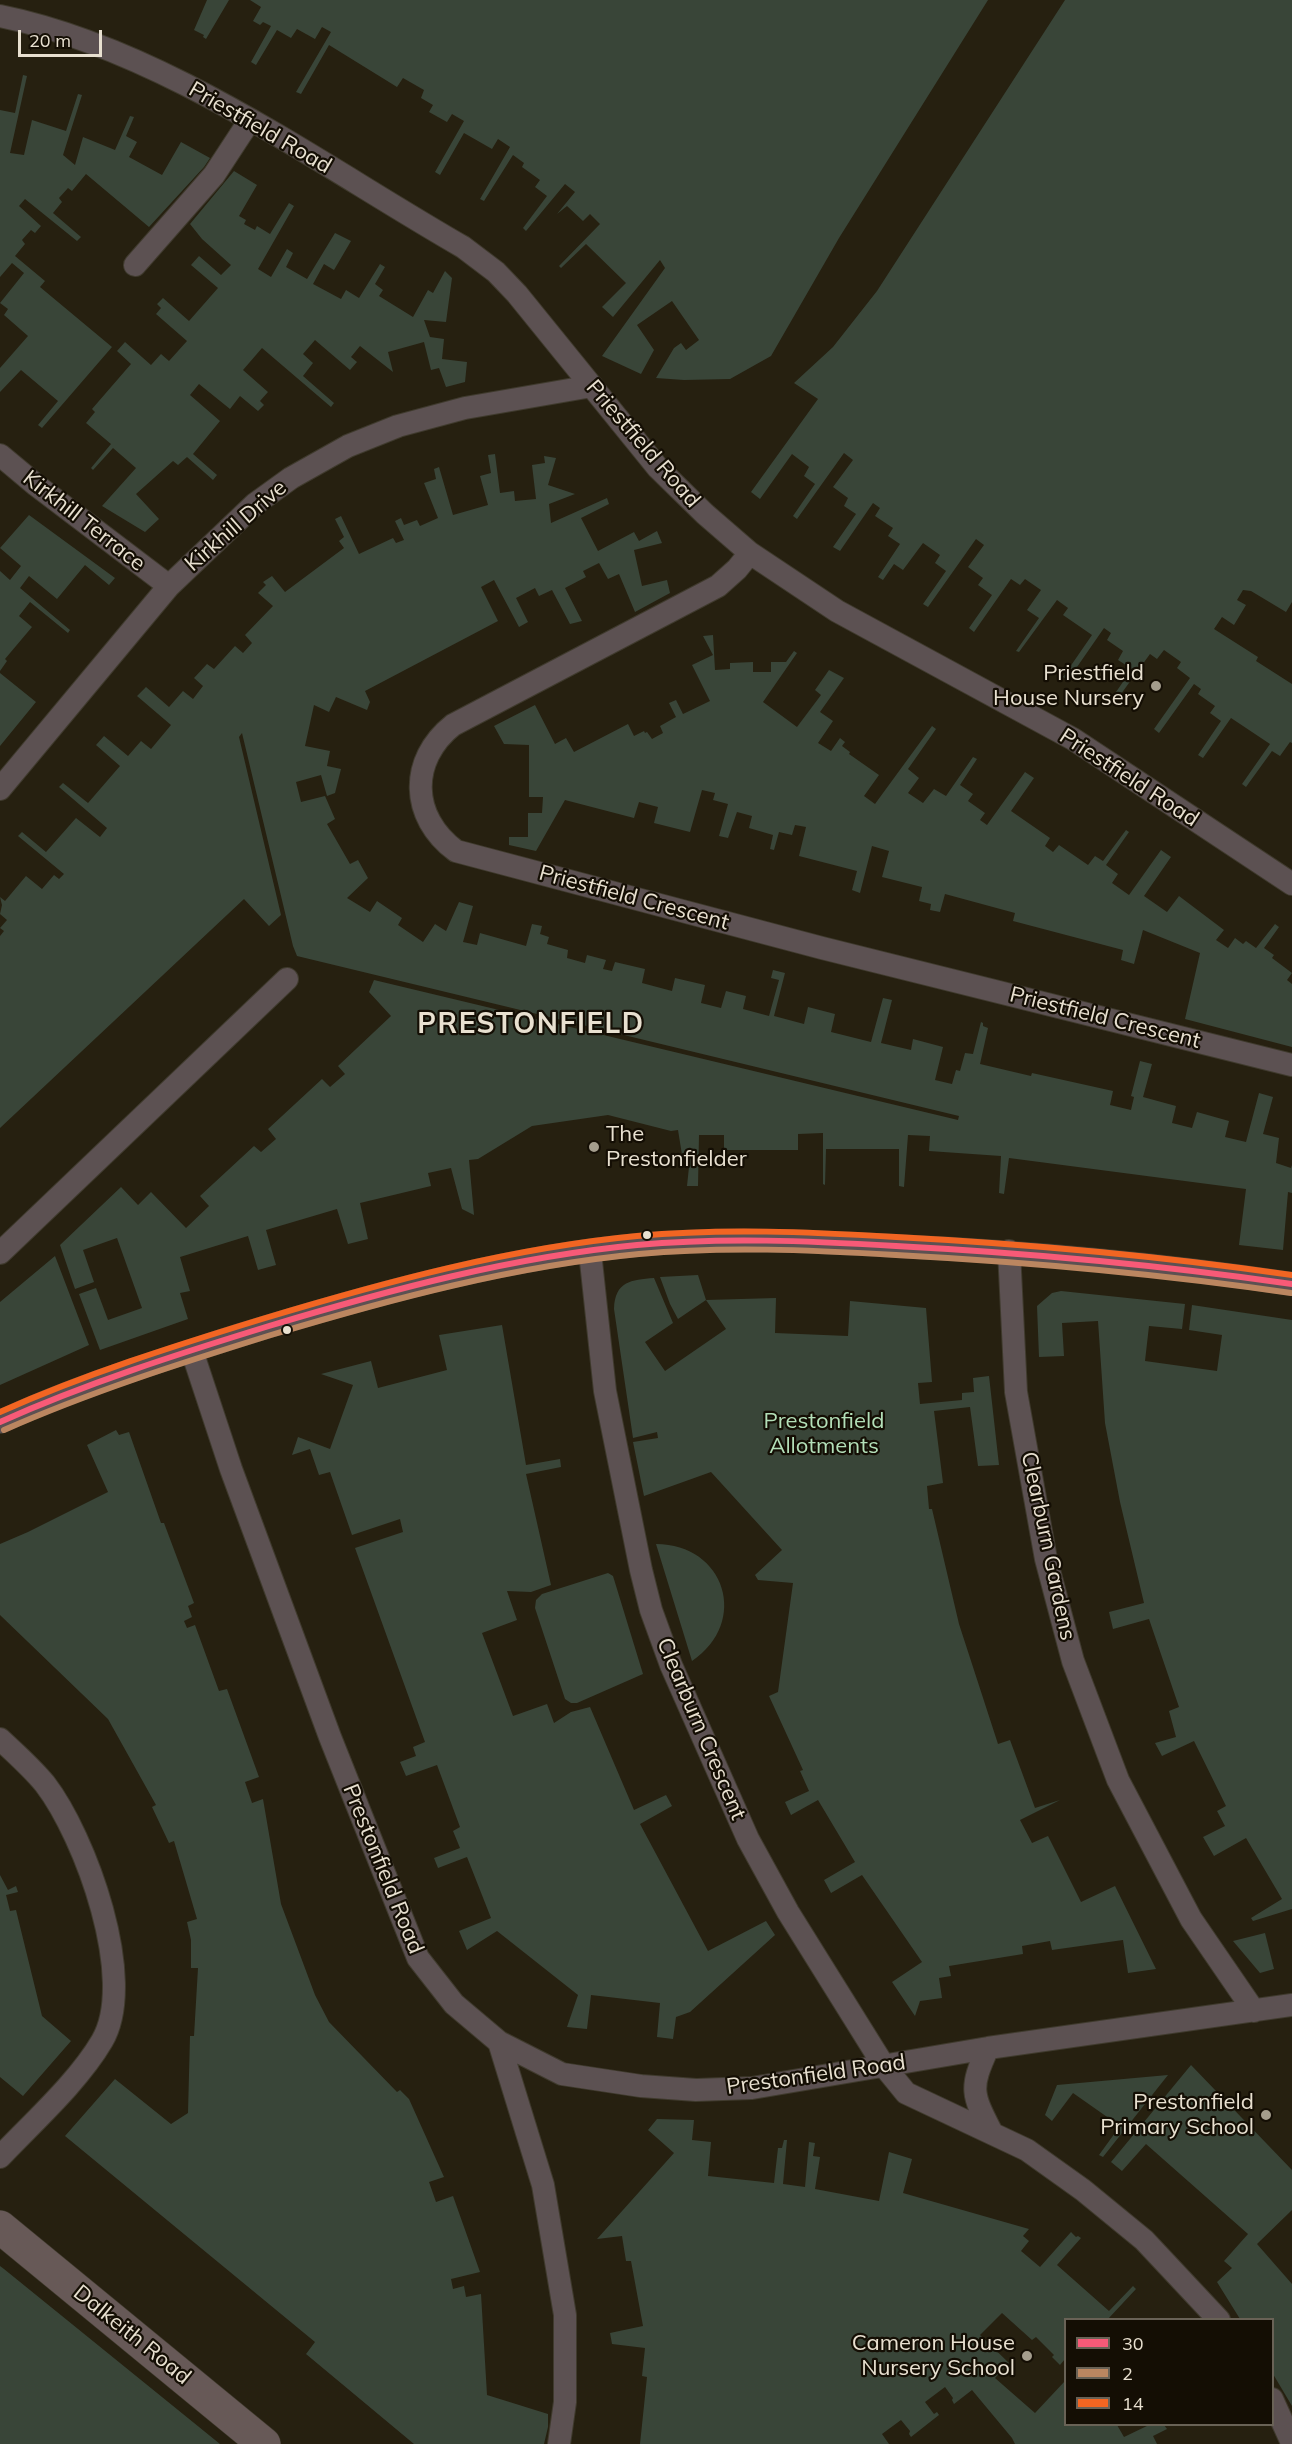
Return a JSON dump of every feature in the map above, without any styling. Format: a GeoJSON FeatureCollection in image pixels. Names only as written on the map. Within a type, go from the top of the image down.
{"type":"FeatureCollection","features":[{"type":"Feature","properties":{"kind":"main road","name":"Dalkeith Road"},"geometry":{"type":"LineString","coordinates":[[0,2227],[264,2444]]}},
{"type":"Feature","properties":{"kind":"street","name":"Priestfield Road"},"geometry":{"type":"LineString","coordinates":[[0,16],[52,30],[108,49],[172,79],[250,120],[463,247],[496,272],[537,317],[658,468],[705,514],[750,553],[837,611],[919,657],[1024,711],[1073,740],[1292,884]]}},
{"type":"Feature","properties":{"kind":"street"},"geometry":{"type":"LineString","coordinates":[[135,265],[214,175],[250,120]]}},
{"type":"Feature","properties":{"kind":"street","name":"Kirkhill Drive"},"geometry":{"type":"LineString","coordinates":[[0,789],[169,586],[255,504],[291,478],[348,446],[398,426],[434,415],[591,386]]}},
{"type":"Feature","properties":{"kind":"street","name":"Kirkhill Terrace"},"geometry":{"type":"LineString","coordinates":[[0,455],[169,586]]}},
{"type":"Feature","properties":{"kind":"street","name":"Priestfield Crescent"},"geometry":{"type":"LineString","coordinates":[[750,553],[737,569],[718,586],[453,725],[442,734],[428,755],[421,782],[424,812],[436,833],[456,851],[822,948],[1292,1065]]}},
{"type":"Feature","properties":{"kind":"street"},"geometry":{"type":"LineString","coordinates":[[0,1253],[287,979]]}},
{"type":"Feature","properties":{"kind":"street"},"geometry":{"type":"LineString","coordinates":[[0,1422],[109,1377],[342,1304],[496,1268],[655,1244],[808,1242],[1008,1251],[1292,1284]]}},
{"type":"Feature","properties":{"kind":"street","name":"Clearburn Gardens"},"geometry":{"type":"LineString","coordinates":[[1008,1251],[1016,1392],[1046,1559],[1073,1661],[1118,1780],[1191,1919],[1254,2011]]}},
{"type":"Feature","properties":{"kind":"street","name":"Clearburn Crescent"},"geometry":{"type":"LineString","coordinates":[[590,1252],[605,1391],[641,1570],[661,1639],[748,1839],[793,1921],[884,2067],[906,2094],[1027,2150],[1083,2190],[1144,2240],[1218,2318]]}},
{"type":"Feature","properties":{"kind":"street","name":"Prestonfield Road"},"geometry":{"type":"LineString","coordinates":[[192,1351],[231,1469],[330,1737],[418,1958],[454,2004],[499,2042],[562,2074],[641,2086],[696,2090],[752,2088],[988,2048],[1292,2005]]}},
{"type":"Feature","properties":{"kind":"street"},"geometry":{"type":"LineString","coordinates":[[0,1739],[44,1783],[75,1835],[101,1905],[114,1988],[113,2009],[102,2040],[82,2069],[0,2157]]}},
{"type":"Feature","properties":{"kind":"street"},"geometry":{"type":"LineString","coordinates":[[499,2042],[543,2185],[565,2315],[565,2392],[559,2444]]}},
{"type":"Feature","properties":{"kind":"street"},"geometry":{"type":"LineString","coordinates":[[988,2048],[975,2077],[975,2100],[992,2133]]}},
{"type":"Feature","properties":{"kind":"street"},"geometry":{"type":"LineString","coordinates":[[1274,2403],[1292,2443]]}},
{"type":"Feature","properties":{"kind":"green space"},"geometry":{"type":"Polygon","coordinates":[[[207,0],[229,0],[206,39],[204,35],[194,30],[207,0]]]}},
{"type":"Feature","properties":{"kind":"green space"},"geometry":{"type":"Polygon","coordinates":[[[250,0],[988,0],[839,238],[771,356],[730,379],[684,380],[656,378],[674,348],[681,343],[686,350],[699,340],[672,301],[637,325],[654,350],[641,374],[602,356],[665,268],[660,260],[613,317],[602,307],[626,283],[586,244],[561,268],[559,266],[600,224],[590,214],[583,221],[567,206],[557,214],[575,192],[565,184],[526,231],[523,228],[547,196],[535,187],[540,180],[522,167],[524,163],[513,155],[484,201],[480,199],[510,147],[498,139],[492,149],[464,133],[440,175],[435,172],[464,121],[452,114],[447,122],[429,112],[433,105],[421,98],[424,90],[403,78],[397,87],[329,45],[301,94],[296,92],[331,32],[322,27],[315,39],[297,29],[291,38],[277,30],[256,65],[251,62],[271,26],[263,22],[260,25],[253,21],[261,7],[250,0]]]}},
{"type":"Feature","properties":{"kind":"green space"},"geometry":{"type":"Polygon","coordinates":[[[1065,0],[1292,0],[1292,602],[1286,612],[1251,591],[1243,590],[1237,600],[1246,605],[1234,625],[1222,617],[1214,629],[1258,657],[1256,661],[1292,684],[1292,743],[1290,742],[1280,756],[1272,751],[1246,787],[1242,784],[1270,744],[1231,718],[1203,758],[1198,755],[1221,721],[1210,713],[1215,706],[1198,694],[1201,689],[1194,684],[1159,733],[1154,729],[1190,678],[1177,668],[1181,662],[1164,650],[1157,659],[1150,654],[1113,705],[1109,702],[1132,669],[1118,660],[1123,651],[1107,640],[1111,633],[1104,628],[1068,680],[1063,677],[1092,635],[1063,615],[1068,608],[1057,600],[1019,652],[1016,651],[1039,618],[1027,610],[1041,590],[1025,579],[1020,585],[1011,579],[974,632],[969,628],[992,595],[978,585],[983,578],[968,567],[984,545],[976,539],[928,607],[923,604],[946,571],[935,563],[940,555],[923,543],[903,570],[894,564],[883,580],[878,577],[900,544],[888,536],[893,528],[875,516],[880,508],[873,503],[840,551],[833,547],[856,514],[844,506],[848,498],[833,487],[853,460],[844,453],[797,519],[793,516],[815,484],[804,476],[809,467],[792,454],[760,499],[751,492],[818,399],[794,383],[833,347],[877,291],[1065,0]]]}},
{"type":"Feature","properties":{"kind":"green space"},"geometry":{"type":"Polygon","coordinates":[[[23,75],[27,76],[10,153],[24,155],[32,120],[66,131],[78,94],[82,95],[63,155],[75,165],[83,137],[115,150],[130,116],[134,117],[126,136],[137,142],[129,157],[162,175],[181,142],[210,158],[149,227],[86,174],[72,191],[68,188],[59,198],[62,202],[53,213],[81,237],[77,241],[25,199],[19,206],[41,226],[35,233],[31,230],[22,240],[25,244],[15,256],[45,281],[40,287],[112,347],[42,428],[38,425],[58,401],[21,370],[0,392],[0,368],[28,336],[4,315],[8,309],[0,303],[24,273],[12,263],[0,277],[0,110],[15,113],[23,75]]]}},
{"type":"Feature","properties":{"kind":"green space"},"geometry":{"type":"Polygon","coordinates":[[[234,171],[257,185],[239,216],[246,220],[244,224],[255,230],[257,226],[270,234],[289,203],[294,206],[258,269],[271,277],[287,249],[293,253],[286,267],[307,279],[335,233],[351,241],[334,270],[324,264],[313,284],[341,299],[346,290],[359,298],[380,264],[385,267],[375,284],[383,290],[379,296],[413,317],[428,290],[433,293],[445,271],[452,278],[446,322],[424,320],[430,337],[444,339],[442,359],[467,362],[465,382],[446,387],[439,368],[431,370],[424,342],[388,352],[393,372],[360,346],[351,357],[357,362],[350,370],[315,340],[303,354],[313,363],[303,376],[334,403],[331,407],[262,348],[243,370],[268,392],[260,401],[264,405],[258,411],[240,396],[230,409],[199,384],[190,395],[220,421],[193,454],[217,475],[213,480],[187,457],[178,465],[173,461],[136,494],[159,519],[145,532],[102,506],[136,468],[113,448],[93,470],[91,468],[111,444],[86,423],[95,412],[92,409],[131,364],[117,351],[125,342],[151,365],[161,354],[169,361],[187,341],[156,314],[161,308],[157,304],[163,298],[189,321],[218,288],[191,265],[199,256],[221,275],[231,265],[202,239],[190,224],[234,171]]]}},
{"type":"Feature","properties":{"kind":"green space"},"geometry":{"type":"Polygon","coordinates":[[[495,454],[500,493],[514,491],[515,501],[536,499],[532,465],[545,463],[544,456],[556,458],[548,485],[575,494],[549,504],[551,523],[607,498],[609,504],[581,518],[598,551],[634,532],[639,541],[657,531],[662,543],[634,550],[642,586],[667,580],[670,593],[635,612],[619,574],[608,579],[599,563],[583,571],[586,577],[565,588],[582,621],[570,624],[552,590],[539,596],[535,588],[516,598],[528,622],[519,627],[494,580],[481,587],[498,621],[365,691],[370,702],[367,710],[336,697],[329,712],[314,705],[305,746],[330,751],[327,766],[341,769],[335,793],[327,796],[321,775],[296,782],[301,802],[325,796],[335,819],[327,824],[350,864],[358,860],[368,878],[347,898],[370,912],[377,901],[402,918],[398,925],[423,942],[435,924],[446,931],[459,902],[473,906],[463,942],[477,945],[480,933],[526,946],[532,924],[542,926],[540,934],[549,937],[547,944],[568,950],[567,958],[585,963],[587,955],[606,960],[603,969],[612,971],[615,962],[645,969],[642,983],[672,991],[675,978],[705,985],[701,1003],[721,1008],[726,991],[746,996],[743,1009],[769,1016],[779,980],[771,978],[773,970],[785,973],[774,1016],[804,1024],[808,1007],[835,1014],[831,1032],[871,1042],[883,998],[892,1000],[881,1043],[911,1050],[913,1039],[943,1047],[935,1080],[952,1084],[956,1070],[960,1071],[965,1053],[973,1054],[981,1022],[988,1028],[980,1064],[1113,1091],[1110,1105],[1131,1110],[1134,1097],[1131,1096],[1140,1061],[1152,1064],[1143,1097],[1176,1106],[1172,1123],[1192,1128],[1197,1112],[1229,1121],[1225,1137],[1246,1142],[1259,1093],[1273,1097],[1263,1134],[1279,1138],[1276,1163],[1291,1168],[1292,1165],[1292,1193],[1288,1192],[1283,1250],[1239,1245],[1246,1189],[1009,1158],[1004,1194],[999,1193],[1001,1156],[929,1151],[930,1136],[908,1135],[904,1187],[899,1186],[899,1149],[826,1149],[825,1185],[823,1184],[823,1133],[798,1134],[798,1150],[724,1150],[724,1135],[699,1135],[698,1186],[687,1186],[689,1167],[684,1167],[678,1130],[671,1131],[608,1115],[532,1126],[478,1159],[469,1160],[474,1215],[462,1209],[451,1168],[428,1173],[431,1186],[360,1203],[368,1239],[348,1244],[337,1209],[266,1230],[276,1265],[258,1270],[248,1236],[180,1257],[190,1291],[180,1293],[188,1319],[100,1350],[79,1294],[96,1288],[108,1320],[142,1308],[117,1238],[83,1250],[94,1282],[75,1289],[60,1245],[121,1187],[138,1205],[151,1192],[186,1228],[209,1206],[200,1196],[254,1146],[261,1152],[276,1139],[268,1129],[322,1079],[330,1087],[345,1074],[338,1066],[391,1016],[369,992],[374,980],[958,1120],[959,1116],[297,956],[242,733],[239,737],[281,915],[269,926],[244,899],[0,1128],[0,936],[4,931],[0,928],[7,920],[0,914],[2,905],[0,897],[5,901],[26,876],[42,889],[54,875],[59,879],[64,874],[18,836],[22,832],[46,852],[76,818],[100,837],[107,828],[59,787],[63,783],[88,803],[120,766],[96,745],[104,736],[128,756],[141,741],[151,749],[171,725],[137,696],[146,687],[169,707],[183,691],[193,699],[203,686],[194,678],[207,664],[214,669],[235,646],[243,653],[252,643],[245,635],[273,606],[258,593],[266,585],[263,582],[272,576],[285,592],[344,548],[339,541],[344,537],[335,519],[341,516],[359,554],[393,538],[396,543],[404,540],[395,521],[401,518],[404,525],[417,520],[420,526],[438,518],[424,483],[436,479],[434,469],[439,467],[453,515],[488,505],[480,476],[491,473],[488,455],[495,454]]]}},
{"type":"Feature","properties":{"kind":"green space"},"geometry":{"type":"Polygon","coordinates":[[[29,515],[115,578],[109,585],[85,565],[57,599],[29,576],[20,588],[70,630],[68,633],[30,602],[19,616],[32,627],[5,659],[7,661],[0,671],[0,571],[10,580],[21,566],[0,548],[29,515]]]}},
{"type":"Feature","properties":{"kind":"green space"},"geometry":{"type":"Polygon","coordinates":[[[713,635],[715,670],[730,669],[730,663],[753,662],[753,672],[771,672],[771,662],[786,662],[794,651],[797,653],[763,702],[797,727],[821,695],[815,690],[829,670],[844,678],[820,712],[833,721],[818,743],[831,751],[840,738],[845,742],[842,746],[850,752],[849,754],[879,775],[864,796],[875,804],[932,726],[936,729],[908,769],[919,778],[908,793],[923,803],[934,789],[946,796],[973,757],[977,759],[960,785],[973,794],[968,801],[985,813],[980,820],[987,825],[1025,772],[1034,778],[1011,811],[1050,838],[1045,846],[1053,852],[1059,845],[1088,865],[1095,856],[1103,861],[1126,830],[1129,832],[1106,865],[1118,874],[1112,883],[1129,895],[1161,850],[1171,857],[1144,896],[1167,912],[1179,896],[1224,930],[1216,940],[1228,948],[1235,938],[1243,944],[1246,941],[1256,948],[1275,924],[1279,927],[1264,948],[1274,955],[1272,958],[1292,973],[1287,980],[1292,984],[1292,1047],[1185,1019],[1200,953],[1143,930],[1134,964],[1121,960],[1123,950],[1013,921],[1015,913],[945,894],[940,912],[930,910],[931,904],[919,901],[922,887],[882,877],[889,851],[872,846],[860,893],[852,890],[857,871],[799,856],[806,827],[795,825],[792,835],[779,832],[774,850],[770,849],[773,835],[749,828],[752,816],[737,812],[728,838],[719,836],[728,804],[713,800],[715,793],[702,790],[690,832],[654,823],[658,807],[639,802],[634,818],[565,800],[536,851],[509,845],[509,837],[528,837],[528,813],[542,813],[543,797],[529,797],[529,745],[504,744],[494,726],[535,705],[555,744],[566,738],[574,752],[628,724],[634,736],[644,731],[652,739],[663,733],[660,726],[676,717],[669,703],[676,700],[683,714],[710,701],[692,665],[713,655],[703,636],[713,635]]]}},
{"type":"Feature","properties":{"kind":"green space"},"geometry":{"type":"Polygon","coordinates":[[[0,673],[36,702],[0,746],[0,673]]]}},
{"type":"Feature","properties":{"kind":"green space"},"geometry":{"type":"Polygon","coordinates":[[[55,1256],[89,1345],[0,1385],[0,1302],[55,1256]]]}},
{"type":"Feature","properties":{"kind":"green space"},"geometry":{"type":"Polygon","coordinates":[[[698,1275],[706,1300],[678,1319],[660,1277],[698,1275]]]}},
{"type":"Feature","properties":{"kind":"green space","name":"Prestonfield Allotments"},"geometry":{"type":"Polygon","coordinates":[[[654,1278],[673,1323],[645,1342],[665,1371],[726,1329],[706,1300],[776,1298],[775,1333],[848,1336],[850,1301],[926,1308],[932,1382],[918,1383],[920,1404],[962,1400],[962,1393],[974,1392],[973,1378],[989,1376],[999,1465],[978,1466],[970,1407],[934,1411],[943,1483],[927,1486],[929,1509],[932,1509],[959,1624],[998,1744],[1010,1740],[1035,1808],[1060,1800],[1020,1820],[1032,1843],[1048,1836],[1081,1902],[1115,1886],[1156,1969],[1128,1973],[1123,1940],[1052,1950],[1050,1941],[1022,1946],[1023,1954],[949,1966],[951,1976],[939,1978],[942,1998],[920,2001],[915,2016],[892,1982],[922,1962],[862,1875],[831,1893],[824,1880],[855,1862],[818,1800],[791,1815],[785,1802],[809,1791],[800,1771],[803,1770],[769,1696],[778,1692],[793,1583],[758,1580],[755,1575],[782,1550],[711,1472],[644,1496],[633,1442],[658,1438],[657,1432],[633,1438],[614,1309],[617,1293],[621,1287],[632,1281],[654,1278]]]}},
{"type":"Feature","properties":{"kind":"green space"},"geometry":{"type":"Polygon","coordinates":[[[1061,1291],[1185,1304],[1182,1329],[1149,1326],[1145,1361],[1217,1371],[1222,1335],[1189,1330],[1192,1305],[1292,1320],[1292,1909],[1253,1921],[1251,1918],[1282,1899],[1246,1838],[1214,1856],[1203,1837],[1225,1826],[1217,1811],[1226,1806],[1194,1741],[1162,1756],[1155,1743],[1176,1737],[1169,1711],[1179,1707],[1149,1619],[1113,1629],[1109,1612],[1144,1603],[1120,1502],[1105,1423],[1098,1321],[1062,1323],[1064,1356],[1039,1357],[1037,1306],[1052,1293],[1061,1291]]]}},
{"type":"Feature","properties":{"kind":"green space"},"geometry":{"type":"Polygon","coordinates":[[[502,1325],[526,1465],[560,1459],[561,1467],[526,1474],[551,1585],[531,1592],[507,1591],[517,1620],[482,1633],[513,1716],[547,1704],[554,1723],[571,1712],[590,1707],[634,1810],[666,1795],[672,1806],[640,1824],[708,1951],[766,1921],[775,1935],[690,2012],[676,2017],[673,2039],[657,2037],[660,2003],[591,1995],[587,2029],[567,2027],[578,1995],[497,1931],[467,1950],[459,1931],[491,1918],[467,1857],[438,1868],[434,1858],[460,1848],[453,1831],[460,1827],[437,1765],[406,1776],[400,1762],[416,1756],[413,1747],[425,1742],[355,1548],[403,1532],[400,1519],[352,1535],[330,1472],[319,1475],[310,1449],[292,1455],[298,1437],[330,1449],[353,1385],[321,1374],[371,1361],[378,1388],[447,1370],[439,1335],[502,1325]]]}},
{"type":"Feature","properties":{"kind":"green space"},"geometry":{"type":"Polygon","coordinates":[[[116,1430],[119,1435],[129,1432],[161,1523],[164,1523],[194,1603],[188,1606],[192,1617],[184,1621],[187,1628],[195,1625],[219,1691],[227,1689],[259,1777],[245,1782],[252,1803],[263,1799],[281,1904],[315,1995],[329,2022],[397,2092],[400,2090],[409,2099],[444,2177],[429,2182],[436,2202],[453,2196],[480,2272],[451,2279],[453,2289],[464,2286],[466,2297],[481,2294],[487,2395],[548,2414],[544,2444],[414,2444],[306,2354],[315,2342],[65,2136],[115,2079],[171,2124],[188,2113],[190,2036],[194,2036],[198,1968],[191,1968],[191,1940],[187,1922],[197,1919],[174,1841],[169,1843],[152,1807],[156,1805],[108,1719],[0,1615],[0,1544],[108,1492],[87,1445],[116,1430]]]}},
{"type":"Feature","properties":{"kind":"green space"},"geometry":{"type":"Polygon","coordinates":[[[656,1544],[680,1547],[699,1557],[713,1571],[722,1588],[724,1607],[721,1626],[710,1645],[692,1661],[656,1544]]]}},
{"type":"Feature","properties":{"kind":"green space"},"geometry":{"type":"Polygon","coordinates":[[[608,1573],[613,1576],[643,1674],[577,1703],[571,1703],[565,1699],[535,1608],[536,1600],[542,1594],[608,1573]]]}},
{"type":"Feature","properties":{"kind":"green space"},"geometry":{"type":"Polygon","coordinates":[[[0,1875],[8,1890],[16,1886],[18,1892],[6,1895],[10,1911],[16,1910],[42,2016],[71,2041],[23,2096],[0,2077],[0,1875]]]}},
{"type":"Feature","properties":{"kind":"green space"},"geometry":{"type":"Polygon","coordinates":[[[1265,1933],[1274,1969],[1260,1973],[1233,1941],[1265,1933]]]}},
{"type":"Feature","properties":{"kind":"green space"},"geometry":{"type":"Polygon","coordinates":[[[1191,2065],[1292,2170],[1292,2210],[1257,2244],[1292,2284],[1292,2406],[1274,2376],[1274,2318],[1239,2318],[1217,2282],[1232,2268],[1224,2261],[1248,2234],[1146,2144],[1122,2171],[1111,2162],[1191,2065]]]}},
{"type":"Feature","properties":{"kind":"green space"},"geometry":{"type":"Polygon","coordinates":[[[1168,2075],[1103,2157],[1099,2155],[1120,2126],[1073,2093],[1052,2121],[1045,2115],[1057,2085],[1168,2075]]]}},
{"type":"Feature","properties":{"kind":"green space"},"geometry":{"type":"Polygon","coordinates":[[[657,2119],[694,2120],[692,2140],[711,2142],[708,2176],[774,2183],[778,2148],[782,2148],[784,2140],[787,2140],[783,2184],[805,2187],[809,2142],[815,2143],[813,2156],[820,2157],[815,2189],[879,2201],[889,2152],[912,2159],[903,2193],[1029,2229],[1023,2236],[1029,2241],[1021,2251],[1040,2267],[1071,2232],[1076,2237],[1078,2236],[1081,2238],[1057,2265],[1109,2311],[1133,2286],[1136,2289],[1109,2318],[1064,2318],[1064,2360],[1060,2365],[1052,2357],[1054,2355],[1036,2337],[1032,2340],[1002,2313],[980,2335],[1009,2363],[995,2378],[1035,2413],[1064,2382],[1064,2426],[1118,2426],[1124,2437],[1147,2426],[1165,2426],[1167,2429],[1153,2436],[1157,2444],[1015,2444],[972,2390],[954,2404],[953,2398],[945,2387],[925,2402],[934,2414],[937,2412],[939,2415],[911,2437],[910,2431],[901,2420],[882,2434],[889,2444],[640,2444],[647,2377],[642,2376],[645,2348],[612,2344],[610,2333],[643,2326],[631,2261],[626,2261],[622,2236],[597,2239],[674,2153],[648,2130],[657,2119]]]}},
{"type":"Feature","properties":{"kind":"green space"},"geometry":{"type":"Polygon","coordinates":[[[0,2266],[4,2269],[220,2444],[0,2444],[0,2266]]]}},
{"type":"Feature","properties":{"kind":"transit line","name":"14"},"geometry":{"type":"LineString","coordinates":[[0,1412],[130,1361],[262,1319],[448,1268],[589,1241],[702,1232],[831,1234],[1045,1247],[1144,1256],[1292,1275]]}},
{"type":"Feature","properties":{"kind":"transit line","name":"30"},"geometry":{"type":"LineString","coordinates":[[0,1422],[66,1394],[133,1370],[269,1326],[451,1276],[590,1250],[702,1241],[831,1243],[1045,1256],[1144,1265],[1292,1284]]}},
{"type":"Feature","properties":{"kind":"transit line","name":"2"},"geometry":{"type":"LineString","coordinates":[[4,1430],[69,1403],[170,1367],[271,1335],[407,1297],[499,1275],[592,1259],[703,1250],[832,1252],[1044,1265],[1143,1274],[1291,1293]]}},
{"type":"Feature","properties":{"kind":"place","name":"Priestfield House Nursery"},"geometry":{"type":"Point","coordinates":[1156,686]}},
{"type":"Feature","properties":{"kind":"place","name":"The Prestonfielder"},"geometry":{"type":"Point","coordinates":[594,1147]}},
{"type":"Feature","properties":{"kind":"place","name":"Prestonfield Primary School"},"geometry":{"type":"Point","coordinates":[1266,2115]}},
{"type":"Feature","properties":{"kind":"place","name":"Cameron House Nursery School"},"geometry":{"type":"Point","coordinates":[1027,2356]}},
{"type":"Feature","properties":{"kind":"district","name":"PRESTONFIELD"},"geometry":{"type":"Point","coordinates":[531,1025]}}]}
